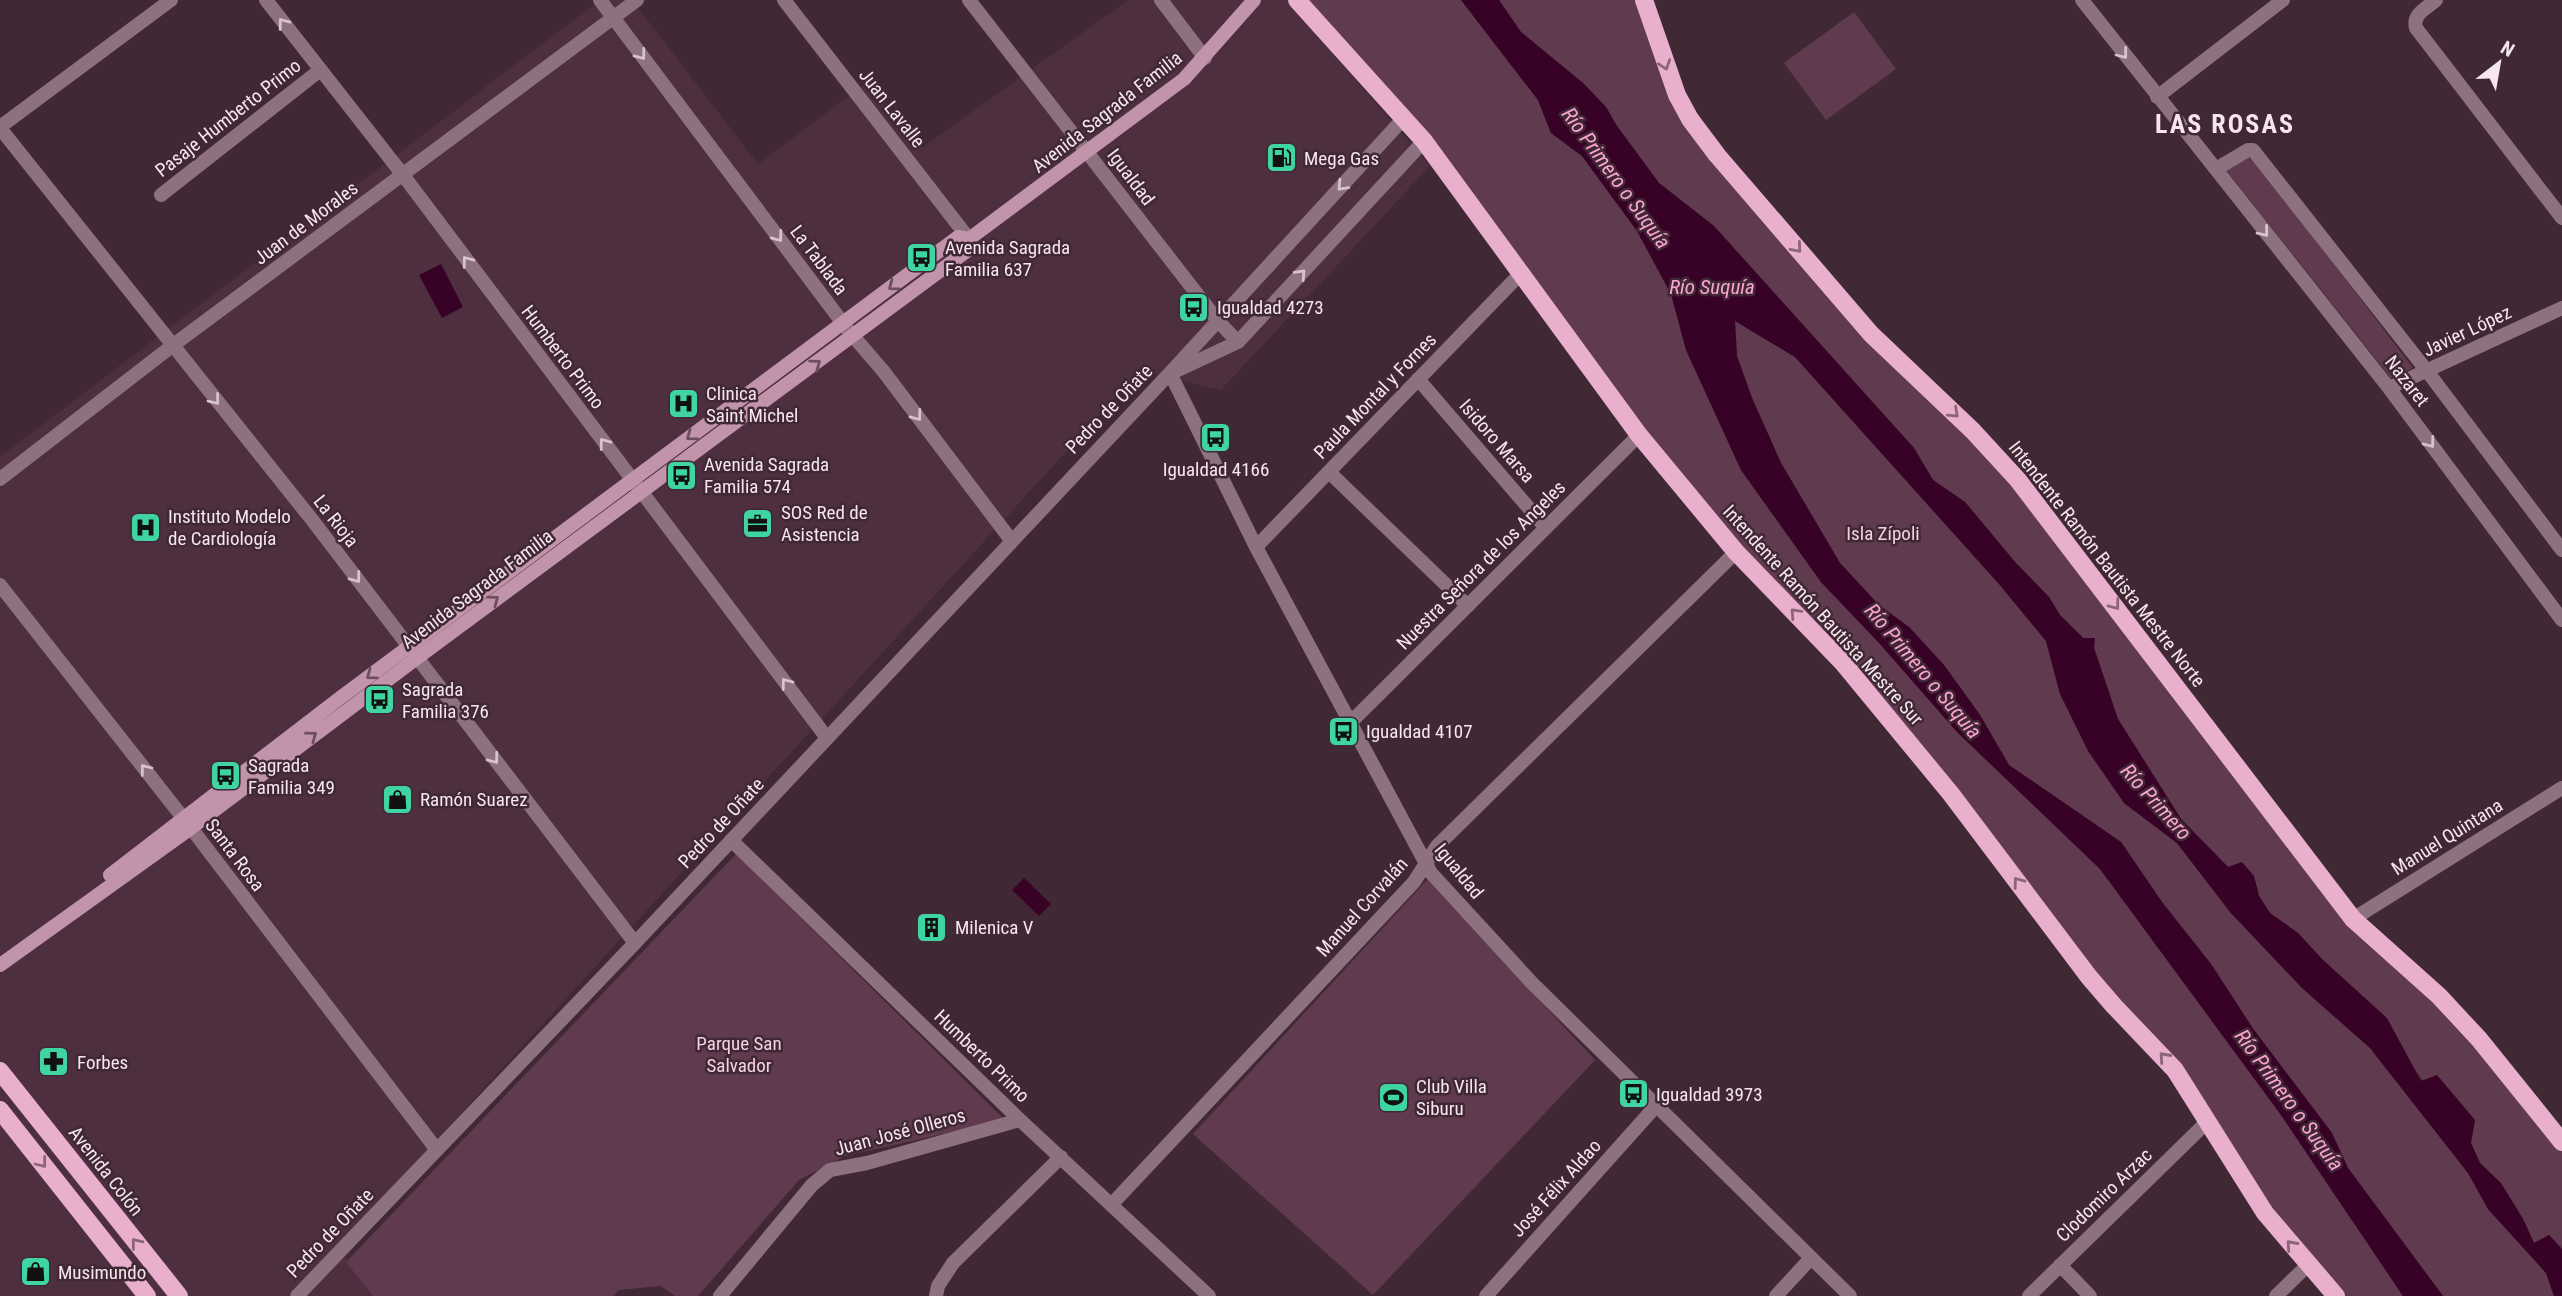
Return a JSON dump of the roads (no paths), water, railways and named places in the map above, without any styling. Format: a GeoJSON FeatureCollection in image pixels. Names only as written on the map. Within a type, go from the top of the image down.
{"type":"FeatureCollection","features":[{"type":"Feature","properties":{"kind":"main road","name":"Avenida Sagrada Familia"},"geometry":{"type":"LineString","coordinates":[[636,486],[854,336],[968,250],[970,239],[1167,93],[1205,58],[1254,0]]}},
{"type":"Feature","properties":{"kind":"main road","name":"Intendente Ramón Bautista Mestre Sur"},"geometry":{"type":"LineString","coordinates":[[1297,0],[1424,141],[1639,435],[1736,552],[1843,663],[1943,784],[2089,976],[2175,1070],[2265,1213],[2336,1296]]}},
{"type":"Feature","properties":{"kind":"main road","name":"Intendente Ramón Bautista Mestre Norte"},"geometry":{"type":"LineString","coordinates":[[1644,0],[1677,95],[1690,119],[1717,155],[1871,334],[1973,431],[2018,480],[2353,919],[2455,1013],[2562,1142]]}},
{"type":"Feature","properties":{"kind":"main road","name":"Avenida Sagrada Familia"},"geometry":{"type":"LineString","coordinates":[[0,964],[636,486],[843,323],[958,237],[970,239]]}},
{"type":"Feature","properties":{"kind":"main road","name":"Avenida Colón"},"geometry":{"type":"LineString","coordinates":[[0,1071],[179,1296]]}},
{"type":"Feature","properties":{"kind":"main road"},"geometry":{"type":"LineString","coordinates":[[0,1110],[147,1296]]}},
{"type":"Feature","properties":{"kind":"street"},"geometry":{"type":"LineString","coordinates":[[0,127],[171,0]]}},
{"type":"Feature","properties":{"kind":"street","name":"Humberto Primo"},"geometry":{"type":"LineString","coordinates":[[266,0],[402,175],[827,738]]}},
{"type":"Feature","properties":{"kind":"street","name":"La Tablada"},"geometry":{"type":"LineString","coordinates":[[600,0],[843,323],[884,372],[1011,540]]}},
{"type":"Feature","properties":{"kind":"street","name":"Juan de Morales"},"geometry":{"type":"LineString","coordinates":[[0,479],[172,346],[637,0]]}},
{"type":"Feature","properties":{"kind":"street","name":"Juan Lavalle"},"geometry":{"type":"LineString","coordinates":[[784,0],[970,239]]}},
{"type":"Feature","properties":{"kind":"street","name":"Igualdad"},"geometry":{"type":"LineString","coordinates":[[969,0],[1218,321],[1238,342]]}},
{"type":"Feature","properties":{"kind":"street"},"geometry":{"type":"LineString","coordinates":[[1161,0],[1205,58]]}},
{"type":"Feature","properties":{"kind":"street","name":"Nazaret"},"geometry":{"type":"LineString","coordinates":[[2082,0],[2389,388],[2562,620]]}},
{"type":"Feature","properties":{"kind":"street"},"geometry":{"type":"LineString","coordinates":[[2157,97],[2283,0]]}},
{"type":"Feature","properties":{"kind":"street"},"geometry":{"type":"LineString","coordinates":[[2437,0],[2416,16],[2416,28],[2562,218]]}},
{"type":"Feature","properties":{"kind":"street","name":"Pasaje Humberto Primo"},"geometry":{"type":"LineString","coordinates":[[161,195],[320,71]]}},
{"type":"Feature","properties":{"kind":"street","name":"Pedro de Oñate"},"geometry":{"type":"LineString","coordinates":[[297,1296],[635,943],[1170,373],[1404,118]]}},
{"type":"Feature","properties":{"kind":"street","name":"La Rioja"},"geometry":{"type":"LineString","coordinates":[[0,127],[313,521],[635,943]]}},
{"type":"Feature","properties":{"kind":"street","name":"Pedro de Oñate"},"geometry":{"type":"LineString","coordinates":[[1170,373],[1238,342],[1424,141]]}},
{"type":"Feature","properties":{"kind":"street","name":"Nazaret"},"geometry":{"type":"LineString","coordinates":[[2216,169],[2248,150],[2253,150],[2427,371],[2562,550]]}},
{"type":"Feature","properties":{"kind":"street","name":"Paula Montal y Fornes"},"geometry":{"type":"LineString","coordinates":[[1256,547],[1521,273]]}},
{"type":"Feature","properties":{"kind":"street","name":"Javier López"},"geometry":{"type":"LineString","coordinates":[[2389,388],[2562,308]]}},
{"type":"Feature","properties":{"kind":"street","name":"Igualdad"},"geometry":{"type":"LineString","coordinates":[[1170,373],[1256,547],[1425,864],[1532,983],[1850,1296]]}},
{"type":"Feature","properties":{"kind":"street","name":"Isidoro Marsa"},"geometry":{"type":"LineString","coordinates":[[1418,379],[1546,528]]}},
{"type":"Feature","properties":{"kind":"street","name":"Nuestra Señora de los Angeles"},"geometry":{"type":"LineString","coordinates":[[1350,723],[1639,435]]}},
{"type":"Feature","properties":{"kind":"street"},"geometry":{"type":"LineString","coordinates":[[1329,472],[1468,606]]}},
{"type":"Feature","properties":{"kind":"street","name":"Manuel Corvalán"},"geometry":{"type":"LineString","coordinates":[[1112,1204],[1414,882],[1437,846],[1736,552]]}},
{"type":"Feature","properties":{"kind":"street","name":"Santa Rosa"},"geometry":{"type":"LineString","coordinates":[[0,585],[187,823],[437,1150]]}},
{"type":"Feature","properties":{"kind":"street","name":"Manuel Quintana"},"geometry":{"type":"LineString","coordinates":[[2353,919],[2562,788]]}},
{"type":"Feature","properties":{"kind":"street","name":"Humberto Primo"},"geometry":{"type":"LineString","coordinates":[[731,840],[1020,1120],[1209,1296]]}},
{"type":"Feature","properties":{"kind":"street","name":"José Félix Aldao"},"geometry":{"type":"LineString","coordinates":[[1486,1296],[1655,1107]]}},
{"type":"Feature","properties":{"kind":"street","name":"Juan José Olleros"},"geometry":{"type":"LineString","coordinates":[[720,1296],[812,1185],[830,1170],[867,1163],[1020,1120]]}},
{"type":"Feature","properties":{"kind":"street","name":"Clodomiro Arzac"},"geometry":{"type":"LineString","coordinates":[[2029,1296],[2207,1122]]}},
{"type":"Feature","properties":{"kind":"street"},"geometry":{"type":"LineString","coordinates":[[936,1296],[953,1263],[1061,1157]]}},
{"type":"Feature","properties":{"kind":"street"},"geometry":{"type":"LineString","coordinates":[[1776,1296],[1811,1258]]}},
{"type":"Feature","properties":{"kind":"street"},"geometry":{"type":"LineString","coordinates":[[2276,1296],[2309,1264]]}},
{"type":"Feature","properties":{"kind":"street"},"geometry":{"type":"LineString","coordinates":[[2060,1265],[2090,1296]]}},
{"type":"Feature","properties":{"kind":"water","name":"Río Suquía"},"geometry":{"type":"Polygon","coordinates":[[[1461,0],[1499,0],[1521,32],[1583,83],[1606,107],[1659,183],[1714,226],[1914,448],[1933,480],[1965,502],[2015,562],[2049,597],[2060,615],[2083,638],[2095,638],[2094,648],[2118,719],[2181,819],[2228,867],[2242,862],[2254,876],[2259,896],[2270,913],[2298,933],[2322,959],[2387,1018],[2421,1081],[2437,1075],[2475,1120],[2471,1143],[2480,1163],[2501,1183],[2534,1243],[2549,1235],[2562,1249],[2562,1296],[2554,1296],[2546,1273],[2488,1209],[2468,1173],[2370,1048],[2302,988],[2230,912],[2177,843],[2124,803],[2088,751],[2060,694],[2046,641],[1999,584],[1795,357],[1735,321],[1737,356],[1752,398],[1781,463],[1840,563],[1879,605],[1909,627],[1944,665],[1980,715],[2009,765],[2121,842],[2162,902],[2211,964],[2254,1030],[2332,1133],[2348,1168],[2443,1296],[2403,1296],[2281,1115],[2100,869],[1957,732],[1821,582],[1741,470],[1686,350],[1671,294],[1637,231],[1582,156],[1551,133],[1538,100],[1461,0]]]}},
{"type":"Feature","properties":{"kind":"water"},"geometry":{"type":"Polygon","coordinates":[[[441,264],[463,307],[442,318],[419,275],[441,264]]]}},
{"type":"Feature","properties":{"kind":"water"},"geometry":{"type":"Polygon","coordinates":[[[1024,878],[1051,904],[1039,916],[1012,890],[1024,878]]]}},
{"type":"Feature","properties":{"kind":"place","name":"Mega Gas"},"geometry":{"type":"Point","coordinates":[1281,158]}},
{"type":"Feature","properties":{"kind":"place","name":"Avenida Sagrada Familia 637"},"geometry":{"type":"Point","coordinates":[922,258]}},
{"type":"Feature","properties":{"kind":"place","name":"Igualdad 4273"},"geometry":{"type":"Point","coordinates":[1194,307]}},
{"type":"Feature","properties":{"kind":"place","name":"Clinica Saint Michel"},"geometry":{"type":"Point","coordinates":[683,404]}},
{"type":"Feature","properties":{"kind":"place","name":"Igualdad 4166"},"geometry":{"type":"Point","coordinates":[1216,438]}},
{"type":"Feature","properties":{"kind":"place","name":"Avenida Sagrada Familia 574"},"geometry":{"type":"Point","coordinates":[681,475]}},
{"type":"Feature","properties":{"kind":"place","name":"SOS Red de Asistencia"},"geometry":{"type":"Point","coordinates":[758,523]}},
{"type":"Feature","properties":{"kind":"place","name":"Instituto Modelo de Cardiología"},"geometry":{"type":"Point","coordinates":[145,527]}},
{"type":"Feature","properties":{"kind":"place","name":"Sagrada Familia 376"},"geometry":{"type":"Point","coordinates":[379,700]}},
{"type":"Feature","properties":{"kind":"place","name":"Igualdad 4107"},"geometry":{"type":"Point","coordinates":[1343,731]}},
{"type":"Feature","properties":{"kind":"place","name":"Sagrada Familia 349"},"geometry":{"type":"Point","coordinates":[225,776]}},
{"type":"Feature","properties":{"kind":"place","name":"Ramón Suarez"},"geometry":{"type":"Point","coordinates":[397,799]}},
{"type":"Feature","properties":{"kind":"place","name":"Milenica V"},"geometry":{"type":"Point","coordinates":[932,927]}},
{"type":"Feature","properties":{"kind":"place","name":"Forbes"},"geometry":{"type":"Point","coordinates":[54,1062]}},
{"type":"Feature","properties":{"kind":"place","name":"Igualdad 3973"},"geometry":{"type":"Point","coordinates":[1633,1094]}},
{"type":"Feature","properties":{"kind":"place","name":"Club Villa Siburu"},"geometry":{"type":"Point","coordinates":[1393,1097]}},
{"type":"Feature","properties":{"kind":"place","name":"Musimundo"},"geometry":{"type":"Point","coordinates":[35,1272]}},
{"type":"Feature","properties":{"kind":"district","name":"LAS ROSAS"},"geometry":{"type":"Point","coordinates":[2225,124]}},
{"type":"Feature","properties":{"kind":"water label","name":"Río Primero o Suquía"},"geometry":{"type":"Point","coordinates":[1616,178]}},
{"type":"Feature","properties":{"kind":"water label","name":"Río Primero o Suquía"},"geometry":{"type":"Point","coordinates":[1923,671]}},
{"type":"Feature","properties":{"kind":"water label","name":"Río Primero"},"geometry":{"type":"Point","coordinates":[2156,802]}},
{"type":"Feature","properties":{"kind":"water label","name":"Río Primero o Suquía"},"geometry":{"type":"Point","coordinates":[2289,1100]}},
{"type":"Feature","properties":{"kind":"park label","name":"Isla Zípoli"},"geometry":{"type":"Point","coordinates":[1883,533]}},
{"type":"Feature","properties":{"kind":"park label","name":"Parque San Salvador"},"geometry":{"type":"Point","coordinates":[739,1054]}}]}
